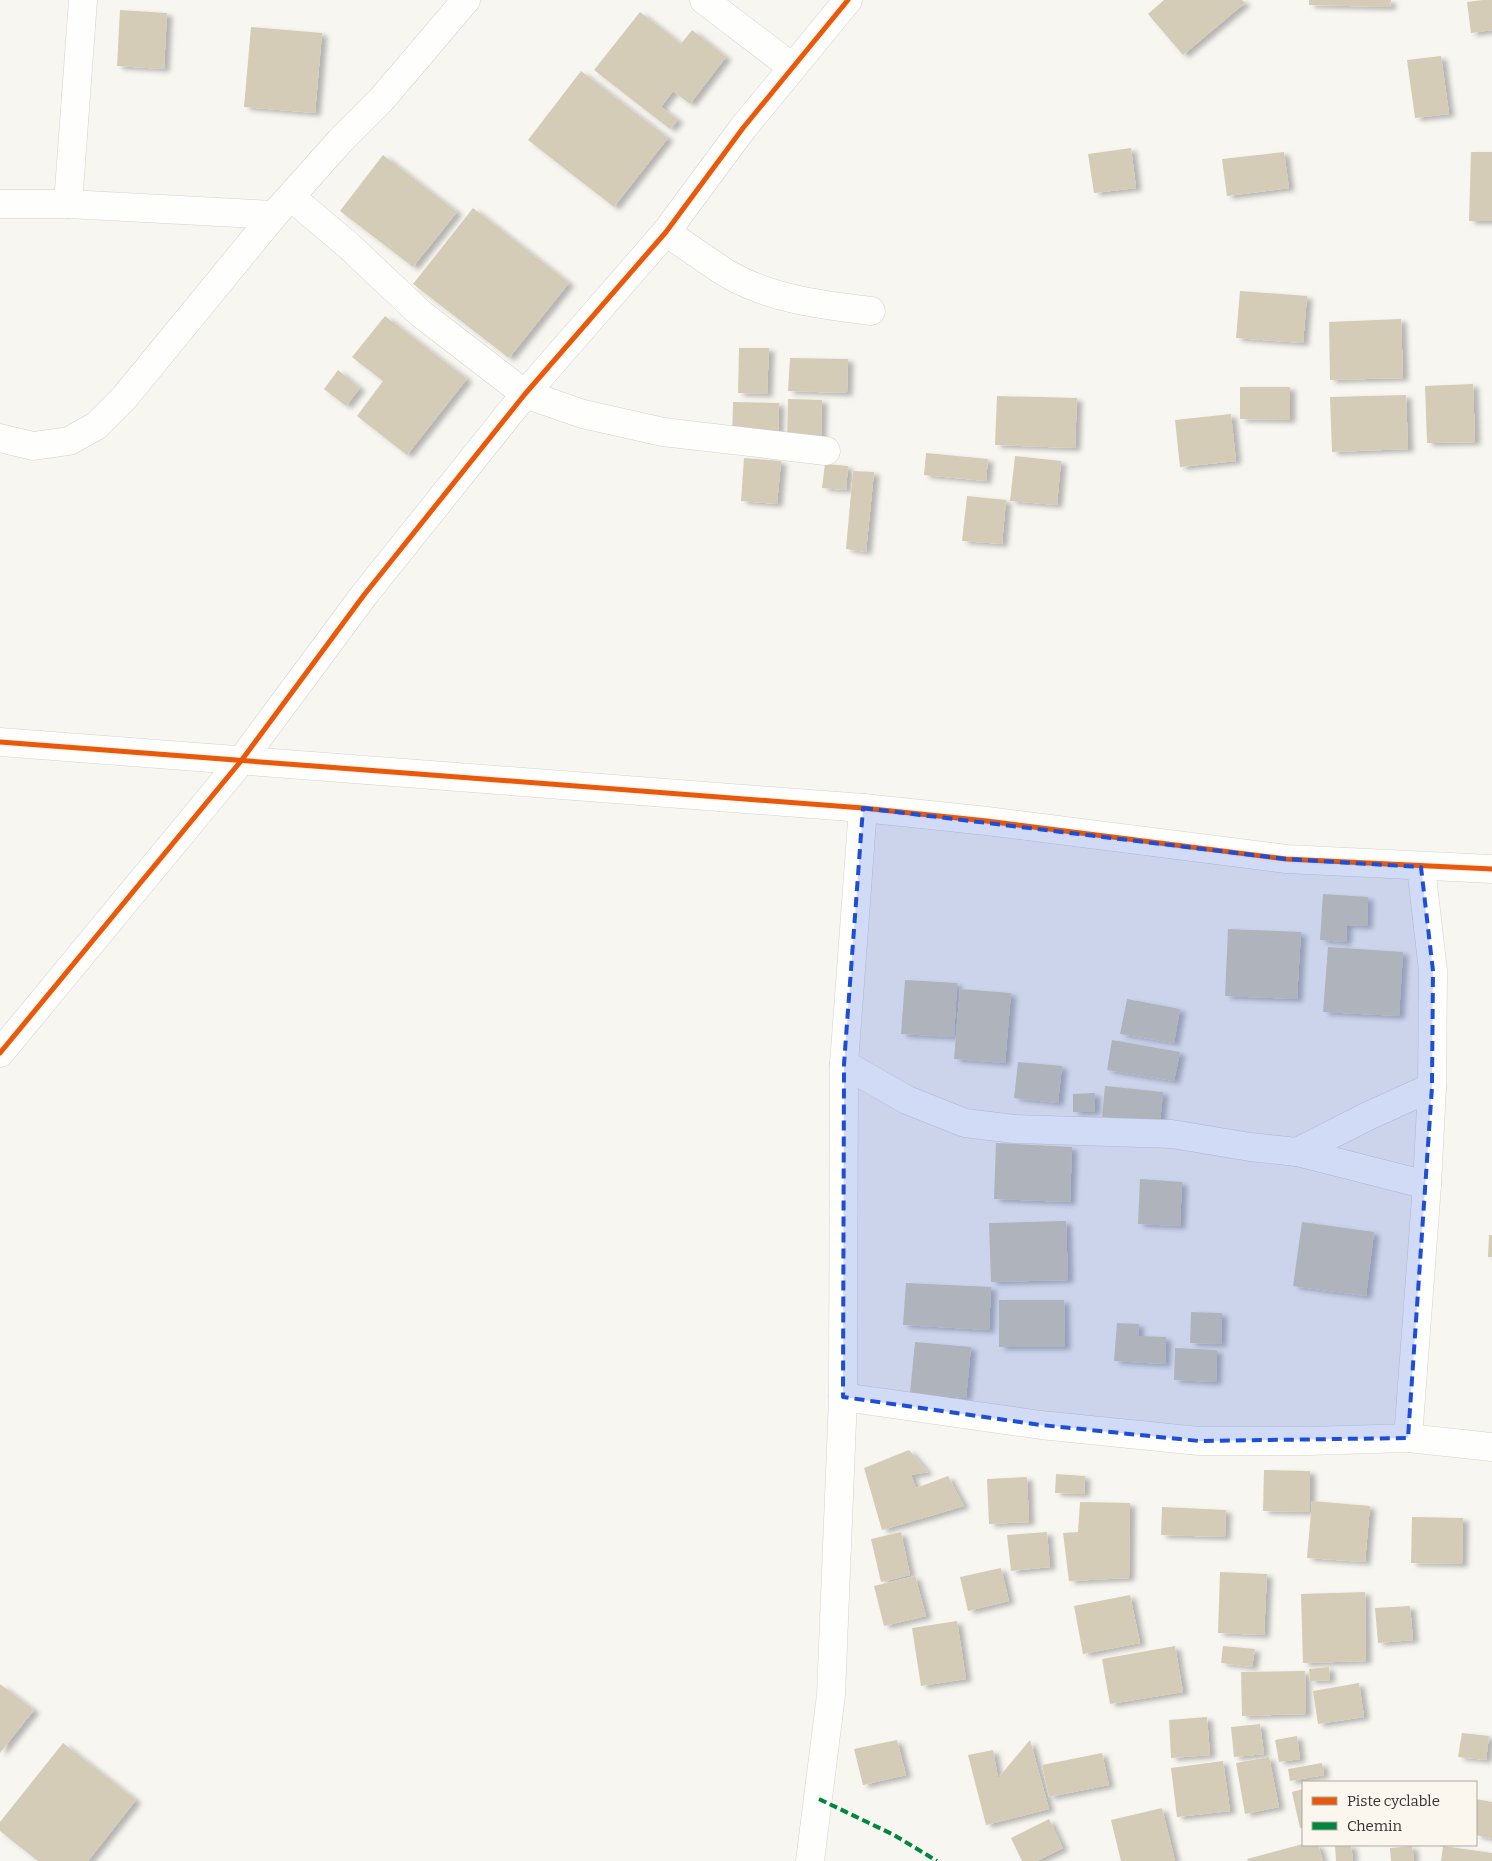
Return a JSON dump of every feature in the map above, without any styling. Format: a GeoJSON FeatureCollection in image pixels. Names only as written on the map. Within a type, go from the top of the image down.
{"type":"FeatureCollection","features":[{"type":"Feature","properties":{"kind":"street"},"geometry":{"type":"LineString","coordinates":[[68,204],[84,0]]}},
{"type":"Feature","properties":{"kind":"street"},"geometry":{"type":"LineString","coordinates":[[0,438],[33,446],[69,441],[96,426],[124,398],[283,206],[340,141],[381,100],[466,0]]}},
{"type":"Feature","properties":{"kind":"street"},"geometry":{"type":"LineString","coordinates":[[704,0],[792,67]]}},
{"type":"Feature","properties":{"kind":"street"},"geometry":{"type":"LineString","coordinates":[[0,1054],[241,761],[364,595],[525,394],[666,232],[744,128],[848,0]]}},
{"type":"Feature","properties":{"kind":"street"},"geometry":{"type":"LineString","coordinates":[[0,204],[283,206],[349,246],[420,313],[525,394],[583,414],[663,432],[826,451]]}},
{"type":"Feature","properties":{"kind":"street"},"geometry":{"type":"LineString","coordinates":[[666,232],[728,274],[772,294],[815,305],[871,311]]}},
{"type":"Feature","properties":{"kind":"street"},"geometry":{"type":"LineString","coordinates":[[0,742],[862,808],[987,821],[1286,859],[1492,870]]}},
{"type":"Feature","properties":{"kind":"street"},"geometry":{"type":"LineString","coordinates":[[810,1861],[831,1694],[843,1397],[844,1064],[862,808]]}},
{"type":"Feature","properties":{"kind":"street"},"geometry":{"type":"LineString","coordinates":[[1408,1438],[1427,1185],[1432,1087],[1433,971],[1421,867]]}},
{"type":"Feature","properties":{"kind":"street"},"geometry":{"type":"LineString","coordinates":[[844,1064],[907,1100],[966,1123],[1014,1129],[1172,1134],[1250,1147],[1298,1152],[1427,1185]]}},
{"type":"Feature","properties":{"kind":"street"},"geometry":{"type":"LineString","coordinates":[[1298,1152],[1432,1087]]}},
{"type":"Feature","properties":{"kind":"street"},"geometry":{"type":"LineString","coordinates":[[843,1397],[1041,1425],[1199,1441],[1309,1441],[1408,1438],[1492,1447]]}},
{"type":"Feature","properties":{"kind":"highlighted area"},"geometry":{"type":"Polygon","coordinates":[[[863,808],[1286,859],[1421,867],[1433,971],[1432,1087],[1408,1438],[1199,1441],[1041,1425],[843,1397],[844,1064],[863,808]]]}},
{"type":"Feature","properties":{"kind":"building"},"geometry":{"type":"Polygon","coordinates":[[[1164,0],[1242,0],[1245,3],[1183,55],[1148,14],[1164,0]]]}},
{"type":"Feature","properties":{"kind":"building"},"geometry":{"type":"Polygon","coordinates":[[[1309,0],[1391,0],[1390,7],[1309,5],[1309,0]]]}},
{"type":"Feature","properties":{"kind":"building"},"geometry":{"type":"Polygon","coordinates":[[[1492,0],[1492,30],[1471,33],[1467,2],[1492,0]]]}},
{"type":"Feature","properties":{"kind":"building"},"geometry":{"type":"Polygon","coordinates":[[[120,10],[167,13],[164,69],[117,66],[120,10]]]}},
{"type":"Feature","properties":{"kind":"building"},"geometry":{"type":"Polygon","coordinates":[[[640,12],[681,44],[692,30],[726,57],[690,104],[673,91],[661,107],[678,120],[670,129],[594,70],[640,12]]]}},
{"type":"Feature","properties":{"kind":"building"},"geometry":{"type":"Polygon","coordinates":[[[251,27],[322,33],[315,113],[244,107],[251,27]]]}},
{"type":"Feature","properties":{"kind":"building"},"geometry":{"type":"Polygon","coordinates":[[[1441,56],[1449,114],[1415,118],[1407,60],[1441,56]]]}},
{"type":"Feature","properties":{"kind":"building"},"geometry":{"type":"Polygon","coordinates":[[[581,71],[668,138],[614,207],[528,140],[581,71]]]}},
{"type":"Feature","properties":{"kind":"building"},"geometry":{"type":"Polygon","coordinates":[[[1131,148],[1136,188],[1094,193],[1088,154],[1131,148]]]}},
{"type":"Feature","properties":{"kind":"building"},"geometry":{"type":"Polygon","coordinates":[[[1284,152],[1289,188],[1227,196],[1222,159],[1284,152]]]}},
{"type":"Feature","properties":{"kind":"building"},"geometry":{"type":"Polygon","coordinates":[[[1471,152],[1492,152],[1492,221],[1469,221],[1471,152]]]}},
{"type":"Feature","properties":{"kind":"building"},"geometry":{"type":"Polygon","coordinates":[[[383,155],[457,212],[413,267],[340,211],[383,155]]]}},
{"type":"Feature","properties":{"kind":"building"},"geometry":{"type":"Polygon","coordinates":[[[473,208],[569,283],[509,358],[413,284],[473,208]]]}},
{"type":"Feature","properties":{"kind":"building"},"geometry":{"type":"Polygon","coordinates":[[[1240,291],[1307,296],[1303,343],[1236,338],[1240,291]]]}},
{"type":"Feature","properties":{"kind":"building"},"geometry":{"type":"Polygon","coordinates":[[[385,316],[467,379],[407,455],[357,416],[383,381],[352,357],[385,316]]]}},
{"type":"Feature","properties":{"kind":"building"},"geometry":{"type":"Polygon","coordinates":[[[1401,319],[1403,378],[1330,380],[1329,322],[1401,319]]]}},
{"type":"Feature","properties":{"kind":"building"},"geometry":{"type":"Polygon","coordinates":[[[739,348],[769,348],[767,394],[738,393],[739,348]]]}},
{"type":"Feature","properties":{"kind":"building"},"geometry":{"type":"Polygon","coordinates":[[[790,358],[848,359],[847,393],[788,391],[790,358]]]}},
{"type":"Feature","properties":{"kind":"building"},"geometry":{"type":"Polygon","coordinates":[[[338,370],[360,388],[346,406],[324,389],[338,370]]]}},
{"type":"Feature","properties":{"kind":"building"},"geometry":{"type":"Polygon","coordinates":[[[1473,384],[1475,442],[1427,443],[1425,386],[1473,384]]]}},
{"type":"Feature","properties":{"kind":"building"},"geometry":{"type":"Polygon","coordinates":[[[1240,387],[1290,387],[1290,420],[1240,419],[1240,387]]]}},
{"type":"Feature","properties":{"kind":"building"},"geometry":{"type":"Polygon","coordinates":[[[1406,395],[1408,449],[1332,452],[1330,397],[1406,395]]]}},
{"type":"Feature","properties":{"kind":"building"},"geometry":{"type":"Polygon","coordinates":[[[997,396],[1077,398],[1075,448],[995,445],[997,396]]]}},
{"type":"Feature","properties":{"kind":"building"},"geometry":{"type":"Polygon","coordinates":[[[788,399],[822,400],[821,438],[787,437],[788,399]]]}},
{"type":"Feature","properties":{"kind":"building"},"geometry":{"type":"Polygon","coordinates":[[[733,402],[779,403],[778,439],[732,437],[733,402]]]}},
{"type":"Feature","properties":{"kind":"building"},"geometry":{"type":"Polygon","coordinates":[[[1231,414],[1236,461],[1180,467],[1175,420],[1231,414]]]}},
{"type":"Feature","properties":{"kind":"building"},"geometry":{"type":"Polygon","coordinates":[[[926,453],[988,459],[986,481],[924,475],[926,453]]]}},
{"type":"Feature","properties":{"kind":"building"},"geometry":{"type":"Polygon","coordinates":[[[1015,456],[1061,461],[1057,505],[1010,501],[1015,456]]]}},
{"type":"Feature","properties":{"kind":"building"},"geometry":{"type":"Polygon","coordinates":[[[744,458],[781,461],[777,504],[741,501],[744,458]]]}},
{"type":"Feature","properties":{"kind":"building"},"geometry":{"type":"Polygon","coordinates":[[[825,464],[848,466],[846,490],[822,488],[825,464]]]}},
{"type":"Feature","properties":{"kind":"building"},"geometry":{"type":"Polygon","coordinates":[[[853,471],[874,472],[866,552],[846,549],[853,471]]]}},
{"type":"Feature","properties":{"kind":"building"},"geometry":{"type":"Polygon","coordinates":[[[967,496],[1006,500],[1002,544],[962,541],[967,496]]]}},
{"type":"Feature","properties":{"kind":"building"},"geometry":{"type":"Polygon","coordinates":[[[1323,894],[1368,897],[1367,926],[1347,925],[1346,942],[1320,940],[1323,894]]]}},
{"type":"Feature","properties":{"kind":"building"},"geometry":{"type":"Polygon","coordinates":[[[1228,929],[1301,932],[1297,999],[1225,996],[1228,929]]]}},
{"type":"Feature","properties":{"kind":"building"},"geometry":{"type":"Polygon","coordinates":[[[1328,947],[1403,952],[1399,1016],[1323,1012],[1328,947]]]}},
{"type":"Feature","properties":{"kind":"building"},"geometry":{"type":"Polygon","coordinates":[[[905,980],[957,983],[954,1037],[901,1034],[905,980]]]}},
{"type":"Feature","properties":{"kind":"building"},"geometry":{"type":"Polygon","coordinates":[[[960,989],[1011,993],[1005,1063],[954,1059],[960,989]]]}},
{"type":"Feature","properties":{"kind":"building"},"geometry":{"type":"Polygon","coordinates":[[[1127,999],[1180,1009],[1174,1043],[1120,1034],[1127,999]]]}},
{"type":"Feature","properties":{"kind":"building"},"geometry":{"type":"Polygon","coordinates":[[[1112,1040],[1180,1052],[1174,1081],[1107,1070],[1112,1040]]]}},
{"type":"Feature","properties":{"kind":"building"},"geometry":{"type":"Polygon","coordinates":[[[1018,1062],[1062,1066],[1058,1103],[1014,1098],[1018,1062]]]}},
{"type":"Feature","properties":{"kind":"building"},"geometry":{"type":"Polygon","coordinates":[[[1105,1086],[1163,1092],[1160,1123],[1102,1117],[1105,1086]]]}},
{"type":"Feature","properties":{"kind":"building"},"geometry":{"type":"Polygon","coordinates":[[[1095,1093],[1095,1112],[1073,1112],[1073,1094],[1095,1093]]]}},
{"type":"Feature","properties":{"kind":"building"},"geometry":{"type":"Polygon","coordinates":[[[996,1143],[1072,1147],[1070,1202],[994,1199],[996,1143]]]}},
{"type":"Feature","properties":{"kind":"building"},"geometry":{"type":"Polygon","coordinates":[[[1140,1179],[1182,1182],[1180,1226],[1138,1224],[1140,1179]]]}},
{"type":"Feature","properties":{"kind":"building"},"geometry":{"type":"Polygon","coordinates":[[[1066,1221],[1068,1280],[991,1282],[989,1223],[1066,1221]]]}},
{"type":"Feature","properties":{"kind":"building"},"geometry":{"type":"Polygon","coordinates":[[[1302,1222],[1374,1232],[1366,1296],[1293,1286],[1302,1222]]]}},
{"type":"Feature","properties":{"kind":"building"},"geometry":{"type":"Polygon","coordinates":[[[1489,1235],[1492,1235],[1492,1257],[1488,1257],[1489,1235]]]}},
{"type":"Feature","properties":{"kind":"building"},"geometry":{"type":"Polygon","coordinates":[[[906,1283],[991,1287],[989,1330],[903,1325],[906,1283]]]}},
{"type":"Feature","properties":{"kind":"building"},"geometry":{"type":"Polygon","coordinates":[[[999,1300],[1064,1300],[1065,1347],[999,1347],[999,1300]]]}},
{"type":"Feature","properties":{"kind":"building"},"geometry":{"type":"Polygon","coordinates":[[[1191,1312],[1222,1313],[1221,1344],[1190,1343],[1191,1312]]]}},
{"type":"Feature","properties":{"kind":"building"},"geometry":{"type":"Polygon","coordinates":[[[1117,1323],[1139,1324],[1138,1336],[1166,1337],[1165,1364],[1114,1361],[1117,1323]]]}},
{"type":"Feature","properties":{"kind":"building"},"geometry":{"type":"Polygon","coordinates":[[[915,1342],[971,1347],[966,1398],[910,1393],[915,1342]]]}},
{"type":"Feature","properties":{"kind":"building"},"geometry":{"type":"Polygon","coordinates":[[[1175,1348],[1217,1350],[1216,1382],[1174,1380],[1175,1348]]]}},
{"type":"Feature","properties":{"kind":"building"},"geometry":{"type":"Polygon","coordinates":[[[909,1450],[928,1472],[911,1475],[916,1488],[948,1476],[964,1506],[882,1530],[864,1468],[909,1450]]]}},
{"type":"Feature","properties":{"kind":"building"},"geometry":{"type":"Polygon","coordinates":[[[1264,1470],[1310,1471],[1310,1512],[1263,1511],[1264,1470]]]}},
{"type":"Feature","properties":{"kind":"building"},"geometry":{"type":"Polygon","coordinates":[[[1056,1474],[1085,1476],[1084,1494],[1055,1493],[1056,1474]]]}},
{"type":"Feature","properties":{"kind":"building"},"geometry":{"type":"Polygon","coordinates":[[[1027,1477],[1029,1522],[989,1524],[987,1479],[1027,1477]]]}},
{"type":"Feature","properties":{"kind":"building"},"geometry":{"type":"Polygon","coordinates":[[[1312,1501],[1370,1506],[1365,1562],[1307,1558],[1312,1501]]]}},
{"type":"Feature","properties":{"kind":"building"},"geometry":{"type":"Polygon","coordinates":[[[1080,1502],[1130,1503],[1129,1578],[1069,1581],[1063,1533],[1078,1532],[1080,1502]]]}},
{"type":"Feature","properties":{"kind":"building"},"geometry":{"type":"Polygon","coordinates":[[[1162,1507],[1226,1510],[1225,1537],[1161,1535],[1162,1507]]]}},
{"type":"Feature","properties":{"kind":"building"},"geometry":{"type":"Polygon","coordinates":[[[1412,1517],[1463,1518],[1462,1564],[1411,1563],[1412,1517]]]}},
{"type":"Feature","properties":{"kind":"building"},"geometry":{"type":"Polygon","coordinates":[[[901,1532],[910,1575],[881,1582],[871,1539],[901,1532]]]}},
{"type":"Feature","properties":{"kind":"building"},"geometry":{"type":"Polygon","coordinates":[[[1047,1532],[1050,1567],[1011,1571],[1007,1535],[1047,1532]]]}},
{"type":"Feature","properties":{"kind":"building"},"geometry":{"type":"Polygon","coordinates":[[[1001,1568],[1009,1601],[968,1611],[960,1577],[1001,1568]]]}},
{"type":"Feature","properties":{"kind":"building"},"geometry":{"type":"Polygon","coordinates":[[[1220,1572],[1267,1574],[1264,1635],[1218,1633],[1220,1572]]]}},
{"type":"Feature","properties":{"kind":"building"},"geometry":{"type":"Polygon","coordinates":[[[915,1576],[926,1616],[884,1626],[874,1586],[915,1576]]]}},
{"type":"Feature","properties":{"kind":"building"},"geometry":{"type":"Polygon","coordinates":[[[1365,1592],[1366,1661],[1303,1663],[1301,1594],[1365,1592]]]}},
{"type":"Feature","properties":{"kind":"building"},"geometry":{"type":"Polygon","coordinates":[[[1130,1595],[1140,1643],[1083,1654],[1074,1606],[1130,1595]]]}},
{"type":"Feature","properties":{"kind":"building"},"geometry":{"type":"Polygon","coordinates":[[[1410,1606],[1413,1640],[1378,1643],[1375,1608],[1410,1606]]]}},
{"type":"Feature","properties":{"kind":"building"},"geometry":{"type":"Polygon","coordinates":[[[957,1621],[966,1679],[921,1686],[912,1628],[957,1621]]]}},
{"type":"Feature","properties":{"kind":"building"},"geometry":{"type":"Polygon","coordinates":[[[1175,1646],[1183,1692],[1110,1704],[1102,1659],[1175,1646]]]}},
{"type":"Feature","properties":{"kind":"building"},"geometry":{"type":"Polygon","coordinates":[[[1223,1646],[1255,1649],[1252,1667],[1221,1663],[1223,1646]]]}},
{"type":"Feature","properties":{"kind":"building"},"geometry":{"type":"Polygon","coordinates":[[[1329,1667],[1330,1680],[1310,1681],[1309,1669],[1329,1667]]]}},
{"type":"Feature","properties":{"kind":"building"},"geometry":{"type":"Polygon","coordinates":[[[1305,1671],[1306,1714],[1242,1716],[1241,1672],[1305,1671]]]}},
{"type":"Feature","properties":{"kind":"building"},"geometry":{"type":"Polygon","coordinates":[[[1359,1683],[1364,1717],[1318,1724],[1313,1691],[1359,1683]]]}},
{"type":"Feature","properties":{"kind":"building"},"geometry":{"type":"Polygon","coordinates":[[[0,1684],[34,1710],[0,1753],[0,1684]]]}},
{"type":"Feature","properties":{"kind":"building"},"geometry":{"type":"Polygon","coordinates":[[[1207,1717],[1210,1755],[1171,1758],[1169,1720],[1207,1717]]]}},
{"type":"Feature","properties":{"kind":"building"},"geometry":{"type":"Polygon","coordinates":[[[1260,1724],[1264,1754],[1234,1757],[1231,1727],[1260,1724]]]}},
{"type":"Feature","properties":{"kind":"building"},"geometry":{"type":"Polygon","coordinates":[[[1462,1733],[1489,1736],[1486,1760],[1458,1757],[1462,1733]]]}},
{"type":"Feature","properties":{"kind":"building"},"geometry":{"type":"Polygon","coordinates":[[[1297,1736],[1300,1759],[1279,1762],[1275,1740],[1297,1736]]]}},
{"type":"Feature","properties":{"kind":"building"},"geometry":{"type":"Polygon","coordinates":[[[897,1740],[906,1775],[863,1785],[854,1749],[897,1740]]]}},
{"type":"Feature","properties":{"kind":"building"},"geometry":{"type":"Polygon","coordinates":[[[1030,1740],[1049,1809],[986,1825],[968,1755],[993,1750],[998,1778],[1030,1740]]]}},
{"type":"Feature","properties":{"kind":"building"},"geometry":{"type":"Polygon","coordinates":[[[63,1743],[136,1800],[88,1861],[38,1861],[0,1831],[0,1822],[63,1743]]]}},
{"type":"Feature","properties":{"kind":"building"},"geometry":{"type":"Polygon","coordinates":[[[1102,1753],[1109,1785],[1049,1797],[1042,1765],[1102,1753]]]}},
{"type":"Feature","properties":{"kind":"building"},"geometry":{"type":"Polygon","coordinates":[[[1269,1757],[1279,1807],[1245,1814],[1236,1763],[1269,1757]]]}},
{"type":"Feature","properties":{"kind":"building"},"geometry":{"type":"Polygon","coordinates":[[[1223,1761],[1230,1811],[1177,1817],[1171,1768],[1223,1761]]]}},
{"type":"Feature","properties":{"kind":"building"},"geometry":{"type":"Polygon","coordinates":[[[1322,1763],[1324,1775],[1290,1781],[1288,1769],[1322,1763]]]}},
{"type":"Feature","properties":{"kind":"building"},"geometry":{"type":"Polygon","coordinates":[[[1302,1789],[1302,1828],[1300,1828],[1292,1792],[1302,1789]]]}},
{"type":"Feature","properties":{"kind":"building"},"geometry":{"type":"Polygon","coordinates":[[[1477,1799],[1492,1802],[1492,1839],[1477,1835],[1477,1799]]]}},
{"type":"Feature","properties":{"kind":"building"},"geometry":{"type":"Polygon","coordinates":[[[1162,1808],[1175,1861],[1121,1861],[1111,1820],[1162,1808]]]}},
{"type":"Feature","properties":{"kind":"building"},"geometry":{"type":"Polygon","coordinates":[[[1049,1819],[1063,1848],[1037,1861],[1022,1861],[1011,1838],[1049,1819]]]}},
{"type":"Feature","properties":{"kind":"building"},"geometry":{"type":"Polygon","coordinates":[[[1302,1844],[1302,1846],[1318,1846],[1323,1861],[1248,1861],[1247,1859],[1302,1844]]]}},
{"type":"Feature","properties":{"kind":"building"},"geometry":{"type":"Polygon","coordinates":[[[1335,1846],[1351,1846],[1353,1861],[1336,1861],[1335,1846]]]}},
{"type":"Feature","properties":{"kind":"building"},"geometry":{"type":"Polygon","coordinates":[[[1412,1846],[1414,1861],[1391,1861],[1390,1848],[1412,1846]]]}},
{"type":"Feature","properties":{"kind":"building"},"geometry":{"type":"Polygon","coordinates":[[[1443,1846],[1492,1853],[1492,1861],[1441,1861],[1443,1846]]]}},
{"type":"Feature","properties":{"kind":"marked path"},"geometry":{"type":"LineString","coordinates":[[819,1799],[894,1835],[937,1861]]}},
{"type":"Feature","properties":{"kind":"cycle path"},"geometry":{"type":"LineString","coordinates":[[0,1053],[241,761],[364,595],[525,394],[666,232],[743,128],[848,0]]}},
{"type":"Feature","properties":{"kind":"cycle path"},"geometry":{"type":"LineString","coordinates":[[0,742],[863,808],[987,821],[1286,859],[1492,869]]}}]}
